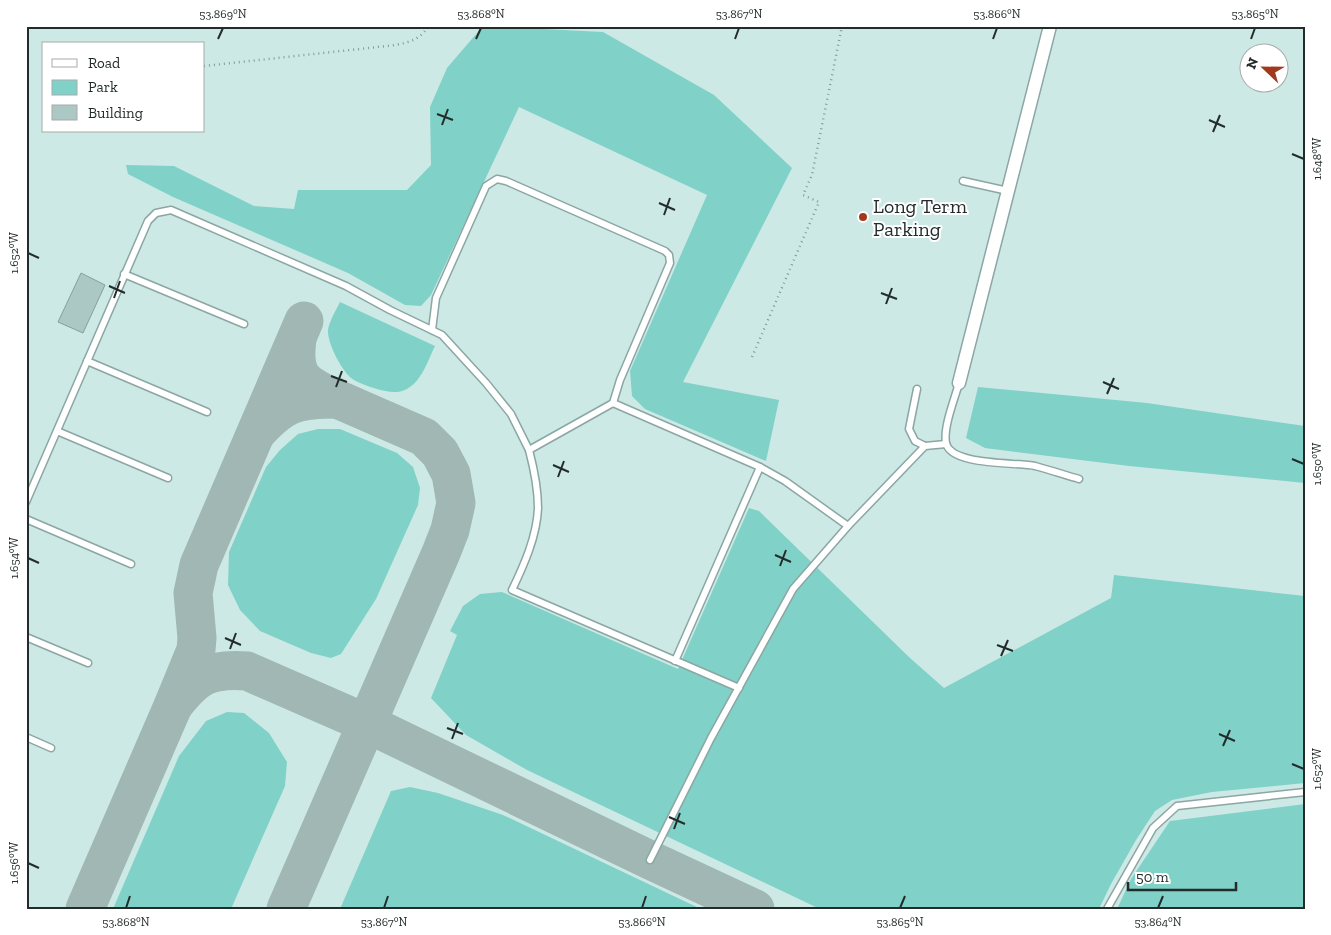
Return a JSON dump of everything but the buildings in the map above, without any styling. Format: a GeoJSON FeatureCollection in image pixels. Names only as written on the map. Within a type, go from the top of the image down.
{"type":"FeatureCollection","features":[{"type":"Feature","properties":{"kind":"street"},"geometry":{"type":"LineString","coordinates":[[959,383],[1050,26]]}},
{"type":"Feature","properties":{"kind":"lane"},"geometry":{"type":"LineString","coordinates":[[432,330],[436,298],[486,186],[498,179],[506,180],[665,251],[669,255],[670,263],[620,380],[613,403],[529,450]]}},
{"type":"Feature","properties":{"kind":"lane"},"geometry":{"type":"LineString","coordinates":[[963,181],[1008,191]]}},
{"type":"Feature","properties":{"kind":"lane"},"geometry":{"type":"LineString","coordinates":[[26,502],[148,221],[156,213],[170,210],[346,286],[442,335],[511,414],[529,450],[536,484],[538,510],[529,548],[512,590],[739,688]]}},
{"type":"Feature","properties":{"kind":"lane"},"geometry":{"type":"LineString","coordinates":[[124,274],[244,324]]}},
{"type":"Feature","properties":{"kind":"lane"},"geometry":{"type":"LineString","coordinates":[[87,361],[207,412]]}},
{"type":"Feature","properties":{"kind":"lane"},"geometry":{"type":"LineString","coordinates":[[959,383],[946,431],[946,444],[951,452],[964,458],[1034,466],[1079,479]]}},
{"type":"Feature","properties":{"kind":"lane"},"geometry":{"type":"LineString","coordinates":[[918,389],[909,429],[915,441],[925,446],[946,444]]}},
{"type":"Feature","properties":{"kind":"lane"},"geometry":{"type":"LineString","coordinates":[[613,403],[760,467],[785,481],[848,526]]}},
{"type":"Feature","properties":{"kind":"lane"},"geometry":{"type":"LineString","coordinates":[[57,431],[168,478]]}},
{"type":"Feature","properties":{"kind":"lane"},"geometry":{"type":"LineString","coordinates":[[650,860],[711,738],[793,589],[848,526],[925,446]]}},
{"type":"Feature","properties":{"kind":"lane"},"geometry":{"type":"LineString","coordinates":[[675,661],[760,467]]}},
{"type":"Feature","properties":{"kind":"lane"},"geometry":{"type":"LineString","coordinates":[[26,519],[131,564]]}},
{"type":"Feature","properties":{"kind":"lane"},"geometry":{"type":"LineString","coordinates":[[26,637],[88,663]]}},
{"type":"Feature","properties":{"kind":"lane"},"geometry":{"type":"LineString","coordinates":[[26,737],[50,748]]}},
{"type":"Feature","properties":{"kind":"lane"},"geometry":{"type":"LineString","coordinates":[[1107,909],[1153,828],[1177,806],[1305,792]]}},
{"type":"Feature","properties":{"kind":"path"},"geometry":{"type":"LineString","coordinates":[[205,66],[396,45],[421,37],[427,26]]}},
{"type":"Feature","properties":{"kind":"path"},"geometry":{"type":"LineString","coordinates":[[752,357],[819,202],[803,195],[812,175],[842,27],[833,26]]}},
{"type":"Feature","properties":{"kind":"green space"},"geometry":{"type":"Polygon","coordinates":[[[483,26],[603,32],[714,95],[792,168],[683,382],[779,400],[766,461],[645,409],[632,396],[630,371],[707,195],[519,107],[431,295],[421,306],[405,305],[348,273],[173,197],[128,174],[126,165],[174,166],[254,206],[294,209],[298,190],[407,190],[431,165],[430,107],[447,68],[483,26]]]}},
{"type":"Feature","properties":{"kind":"green space"},"geometry":{"type":"Polygon","coordinates":[[[340,302],[435,346],[423,372],[414,384],[402,391],[391,392],[371,387],[350,377],[336,358],[328,336],[330,323],[340,302]]]}},
{"type":"Feature","properties":{"kind":"green space"},"geometry":{"type":"Polygon","coordinates":[[[978,387],[1147,403],[1305,426],[1305,483],[1129,466],[985,448],[966,438],[978,387]]]}},
{"type":"Feature","properties":{"kind":"green space"},"geometry":{"type":"Polygon","coordinates":[[[318,429],[340,429],[397,453],[413,467],[420,488],[418,505],[376,599],[341,654],[331,658],[311,653],[260,631],[240,610],[228,585],[229,552],[266,467],[280,450],[298,434],[318,429]]]}},
{"type":"Feature","properties":{"kind":"green space"},"geometry":{"type":"Polygon","coordinates":[[[749,508],[759,511],[910,658],[944,688],[1111,598],[1114,575],[1305,596],[1305,783],[1212,792],[1172,800],[1155,811],[1136,840],[1099,909],[820,909],[527,770],[466,735],[431,698],[457,635],[450,631],[463,606],[480,594],[502,592],[678,669],[749,508]]]}},
{"type":"Feature","properties":{"kind":"green space"},"geometry":{"type":"Polygon","coordinates":[[[227,712],[244,713],[269,733],[287,762],[285,786],[231,909],[113,909],[179,756],[206,721],[227,712]]]}},
{"type":"Feature","properties":{"kind":"green space"},"geometry":{"type":"Polygon","coordinates":[[[410,787],[438,793],[503,815],[701,909],[340,909],[391,791],[410,787]]]}},
{"type":"Feature","properties":{"kind":"green space"},"geometry":{"type":"Polygon","coordinates":[[[1305,804],[1305,909],[1117,909],[1131,879],[1170,821],[1305,804]]]}},
{"type":"Feature","properties":{"kind":"taxiway"},"geometry":{"type":"LineString","coordinates":[[85,909],[196,650],[197,638],[193,593],[199,565],[304,321]]}},
{"type":"Feature","properties":{"kind":"taxiway"},"geometry":{"type":"LineString","coordinates":[[257,432],[275,414],[292,404],[312,400],[337,399],[316,389],[302,378],[296,362],[297,338]]}},
{"type":"Feature","properties":{"kind":"taxiway"},"geometry":{"type":"LineString","coordinates":[[286,909],[441,553],[450,530],[456,503],[451,474],[440,453],[424,437],[337,399]]}},
{"type":"Feature","properties":{"kind":"taxiway"},"geometry":{"type":"LineString","coordinates":[[173,706],[189,687],[204,676],[223,671],[247,671],[366,723],[755,909]]}},
{"type":"Feature","properties":{"kind":"place","name":"Long Term Parking"},"geometry":{"type":"Point","coordinates":[863,217]}}]}
